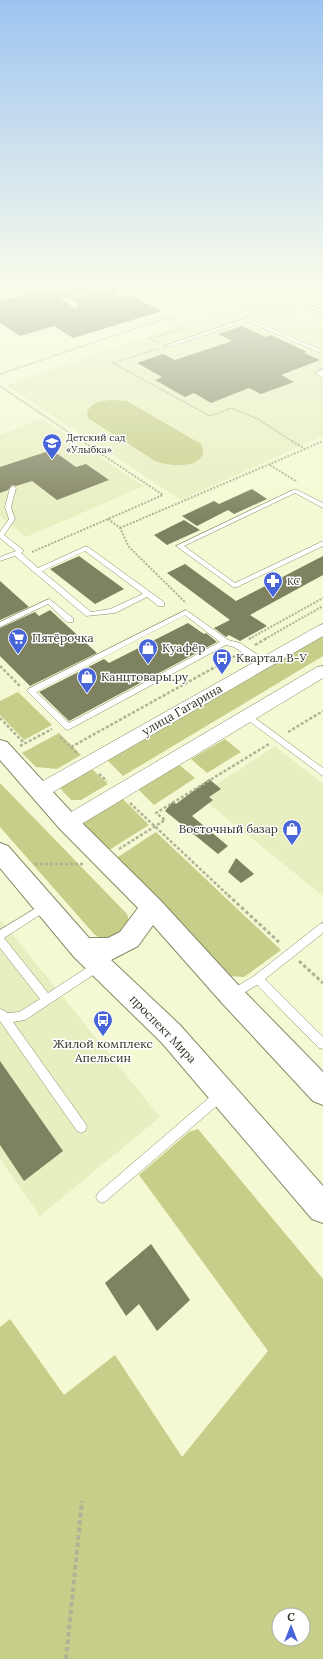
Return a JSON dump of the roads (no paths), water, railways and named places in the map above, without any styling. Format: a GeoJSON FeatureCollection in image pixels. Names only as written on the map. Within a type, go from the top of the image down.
{"type":"FeatureCollection","features":[{"type":"Feature","properties":{"kind":"main road"},"geometry":{"type":"LineString","coordinates":[[3,750],[68,823],[152,907],[231,995],[323,1091]]}},
{"type":"Feature","properties":{"kind":"main road","name":"проспект Мира"},"geometry":{"type":"LineString","coordinates":[[1,855],[91,957],[171,1034],[323,1208]]}},
{"type":"Feature","properties":{"kind":"main road"},"geometry":{"type":"LineString","coordinates":[[91,957],[111,949],[129,939],[152,907]]}},
{"type":"Feature","properties":{"kind":"street","name":"улица Гагарина"},"geometry":{"type":"LineString","coordinates":[[40,791],[323,629]]}},
{"type":"Feature","properties":{"kind":"street"},"geometry":{"type":"LineString","coordinates":[[68,823],[323,671]]}},
{"type":"Feature","properties":{"kind":"lane"},"geometry":{"type":"LineString","coordinates":[[323,371],[318,373],[323,376]]}},
{"type":"Feature","properties":{"kind":"lane"},"geometry":{"type":"LineString","coordinates":[[13,488],[8,507],[12,519],[0,535],[21,551],[18,555]]}},
{"type":"Feature","properties":{"kind":"lane"},"geometry":{"type":"LineString","coordinates":[[323,506],[295,491],[179,546],[235,586],[323,543]]}},
{"type":"Feature","properties":{"kind":"lane"},"geometry":{"type":"LineString","coordinates":[[37,571],[86,548],[161,604]]}},
{"type":"Feature","properties":{"kind":"lane"},"geometry":{"type":"LineString","coordinates":[[0,559],[18,555]]}},
{"type":"Feature","properties":{"kind":"lane"},"geometry":{"type":"LineString","coordinates":[[18,555],[89,614],[112,611],[148,594]]}},
{"type":"Feature","properties":{"kind":"lane"},"geometry":{"type":"LineString","coordinates":[[0,625],[49,601],[70,620]]}},
{"type":"Feature","properties":{"kind":"lane"},"geometry":{"type":"LineString","coordinates":[[225,642],[68,727],[30,691],[186,612],[225,642],[237,645],[264,663]]}},
{"type":"Feature","properties":{"kind":"lane"},"geometry":{"type":"LineString","coordinates":[[248,716],[323,773]]}},
{"type":"Feature","properties":{"kind":"lane"},"geometry":{"type":"LineString","coordinates":[[0,935],[46,906]]}},
{"type":"Feature","properties":{"kind":"lane"},"geometry":{"type":"LineString","coordinates":[[231,995],[258,979],[323,928]]}},
{"type":"Feature","properties":{"kind":"lane"},"geometry":{"type":"LineString","coordinates":[[0,940],[47,1000]]}},
{"type":"Feature","properties":{"kind":"lane"},"geometry":{"type":"LineString","coordinates":[[2,1016],[21,1017],[47,1000],[91,957]]}},
{"type":"Feature","properties":{"kind":"lane"},"geometry":{"type":"LineString","coordinates":[[258,979],[323,1044]]}},
{"type":"Feature","properties":{"kind":"lane"},"geometry":{"type":"LineString","coordinates":[[2,1016],[81,1127]]}},
{"type":"Feature","properties":{"kind":"lane"},"geometry":{"type":"LineString","coordinates":[[102,1197],[223,1094]]}},
{"type":"Feature","properties":{"kind":"place","name":"Детский сад «Улыбка»"},"geometry":{"type":"Point","coordinates":[52,460]}},
{"type":"Feature","properties":{"kind":"place","name":"КС"},"geometry":{"type":"Point","coordinates":[273,598]}},
{"type":"Feature","properties":{"kind":"place","name":"Пятёрочка"},"geometry":{"type":"Point","coordinates":[18,655]}},
{"type":"Feature","properties":{"kind":"place","name":"Куафёр"},"geometry":{"type":"Point","coordinates":[148,665]}},
{"type":"Feature","properties":{"kind":"place","name":"Квартал В-У"},"geometry":{"type":"Point","coordinates":[222,675]}},
{"type":"Feature","properties":{"kind":"place","name":"Канцтовары.ру"},"geometry":{"type":"Point","coordinates":[87,694]}},
{"type":"Feature","properties":{"kind":"place","name":"Восточный базар"},"geometry":{"type":"Point","coordinates":[292,846]}},
{"type":"Feature","properties":{"kind":"place","name":"Жилой комплекс Апельсин"},"geometry":{"type":"Point","coordinates":[103,1037]}}]}
